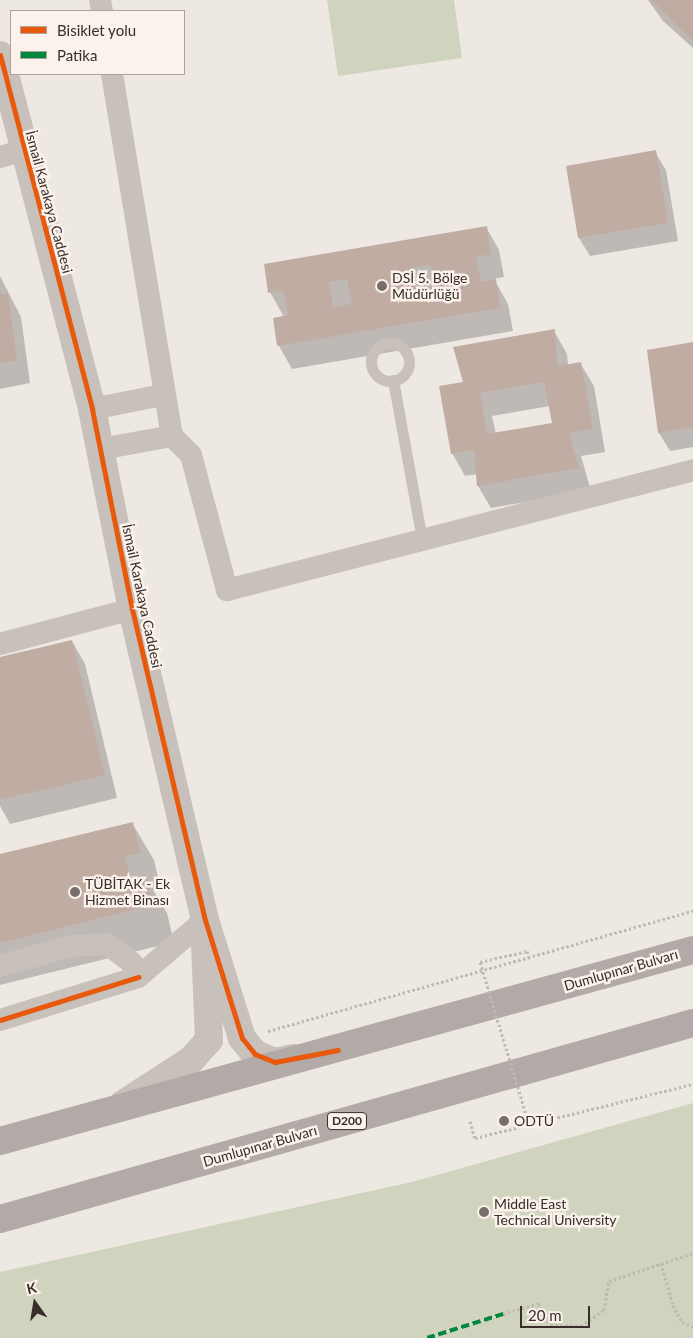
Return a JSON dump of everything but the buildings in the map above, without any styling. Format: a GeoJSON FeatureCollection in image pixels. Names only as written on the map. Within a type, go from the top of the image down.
{"type":"FeatureCollection","features":[{"type":"Feature","properties":{"kind":"highway","name":"Dumlupınar Bulvarı"},"geometry":{"type":"LineString","coordinates":[[0,1141],[338,1050],[693,950]]}},
{"type":"Feature","properties":{"kind":"highway","name":"Dumlupınar Bulvarı"},"geometry":{"type":"LineString","coordinates":[[0,1219],[693,1023]]}},
{"type":"Feature","properties":{"kind":"street","name":"İsmail Karakaya Caddesi"},"geometry":{"type":"LineString","coordinates":[[0,55],[12,154],[92,409],[132,609],[204,920],[242,1038],[255,1054],[274,1062],[338,1050]]}},
{"type":"Feature","properties":{"kind":"street"},"geometry":{"type":"LineString","coordinates":[[112,75],[163,395],[172,436],[191,455],[227,590],[693,470]]}},
{"type":"Feature","properties":{"kind":"street"},"geometry":{"type":"LineString","coordinates":[[92,409],[163,395]]}},
{"type":"Feature","properties":{"kind":"street"},"geometry":{"type":"LineString","coordinates":[[101,449],[172,436]]}},
{"type":"Feature","properties":{"kind":"street"},"geometry":{"type":"LineString","coordinates":[[0,644],[132,609]]}},
{"type":"Feature","properties":{"kind":"street","name":"İsmail Karakaya Caddesi"},"geometry":{"type":"LineString","coordinates":[[115,1109],[191,1060],[209,1040],[204,920]]}},
{"type":"Feature","properties":{"kind":"street"},"geometry":{"type":"LineString","coordinates":[[0,1020],[138,977],[204,920]]}},
{"type":"Feature","properties":{"kind":"street"},"geometry":{"type":"LineString","coordinates":[[0,966],[71,946],[106,944],[132,963],[138,977]]}},
{"type":"Feature","properties":{"kind":"lane"},"geometry":{"type":"LineString","coordinates":[[393,380],[422,540]]}},
{"type":"Feature","properties":{"kind":"path"},"geometry":{"type":"LineString","coordinates":[[265,1032],[693,911]]}},
{"type":"Feature","properties":{"kind":"path"},"geometry":{"type":"LineString","coordinates":[[529,958],[527,951],[480,962],[529,1124]]}},
{"type":"Feature","properties":{"kind":"path"},"geometry":{"type":"LineString","coordinates":[[470,1121],[475,1138],[693,1084]]}},
{"type":"Feature","properties":{"kind":"path"},"geometry":{"type":"LineString","coordinates":[[503,1314],[538,1303],[550,1325],[581,1326],[604,1310],[610,1281],[693,1253]]}},
{"type":"Feature","properties":{"kind":"path"},"geometry":{"type":"LineString","coordinates":[[661,1263],[673,1305],[682,1322],[693,1327]]}},
{"type":"Feature","properties":{"kind":"green space"},"geometry":{"type":"Polygon","coordinates":[[[327,0],[454,0],[462,58],[338,76],[327,0]]]}},
{"type":"Feature","properties":{"kind":"green space","name":"Middle East Technical University"},"geometry":{"type":"Polygon","coordinates":[[[693,1103],[693,1338],[0,1338],[0,1272],[412,1182],[693,1103]]]}},
{"type":"Feature","properties":{"kind":"marked path"},"geometry":{"type":"LineString","coordinates":[[427,1338],[503,1314]]}},
{"type":"Feature","properties":{"kind":"cycle path"},"geometry":{"type":"LineString","coordinates":[[0,55],[92,409],[132,609],[205,920],[242,1038],[255,1054],[275,1062],[338,1050]]}},
{"type":"Feature","properties":{"kind":"cycle path"},"geometry":{"type":"LineString","coordinates":[[0,1020],[138,977]]}},
{"type":"Feature","properties":{"kind":"place","name":"DSİ 5. Bölge Müdürlüğü"},"geometry":{"type":"Point","coordinates":[382,286]}},
{"type":"Feature","properties":{"kind":"place","name":"TÜBİTAK - Ek Hizmet Binası"},"geometry":{"type":"Point","coordinates":[75,892]}},
{"type":"Feature","properties":{"kind":"place","name":"ODTÜ"},"geometry":{"type":"Point","coordinates":[504,1121]}},
{"type":"Feature","properties":{"kind":"place","name":"Middle East Technical University"},"geometry":{"type":"Point","coordinates":[484,1212]}}]}
